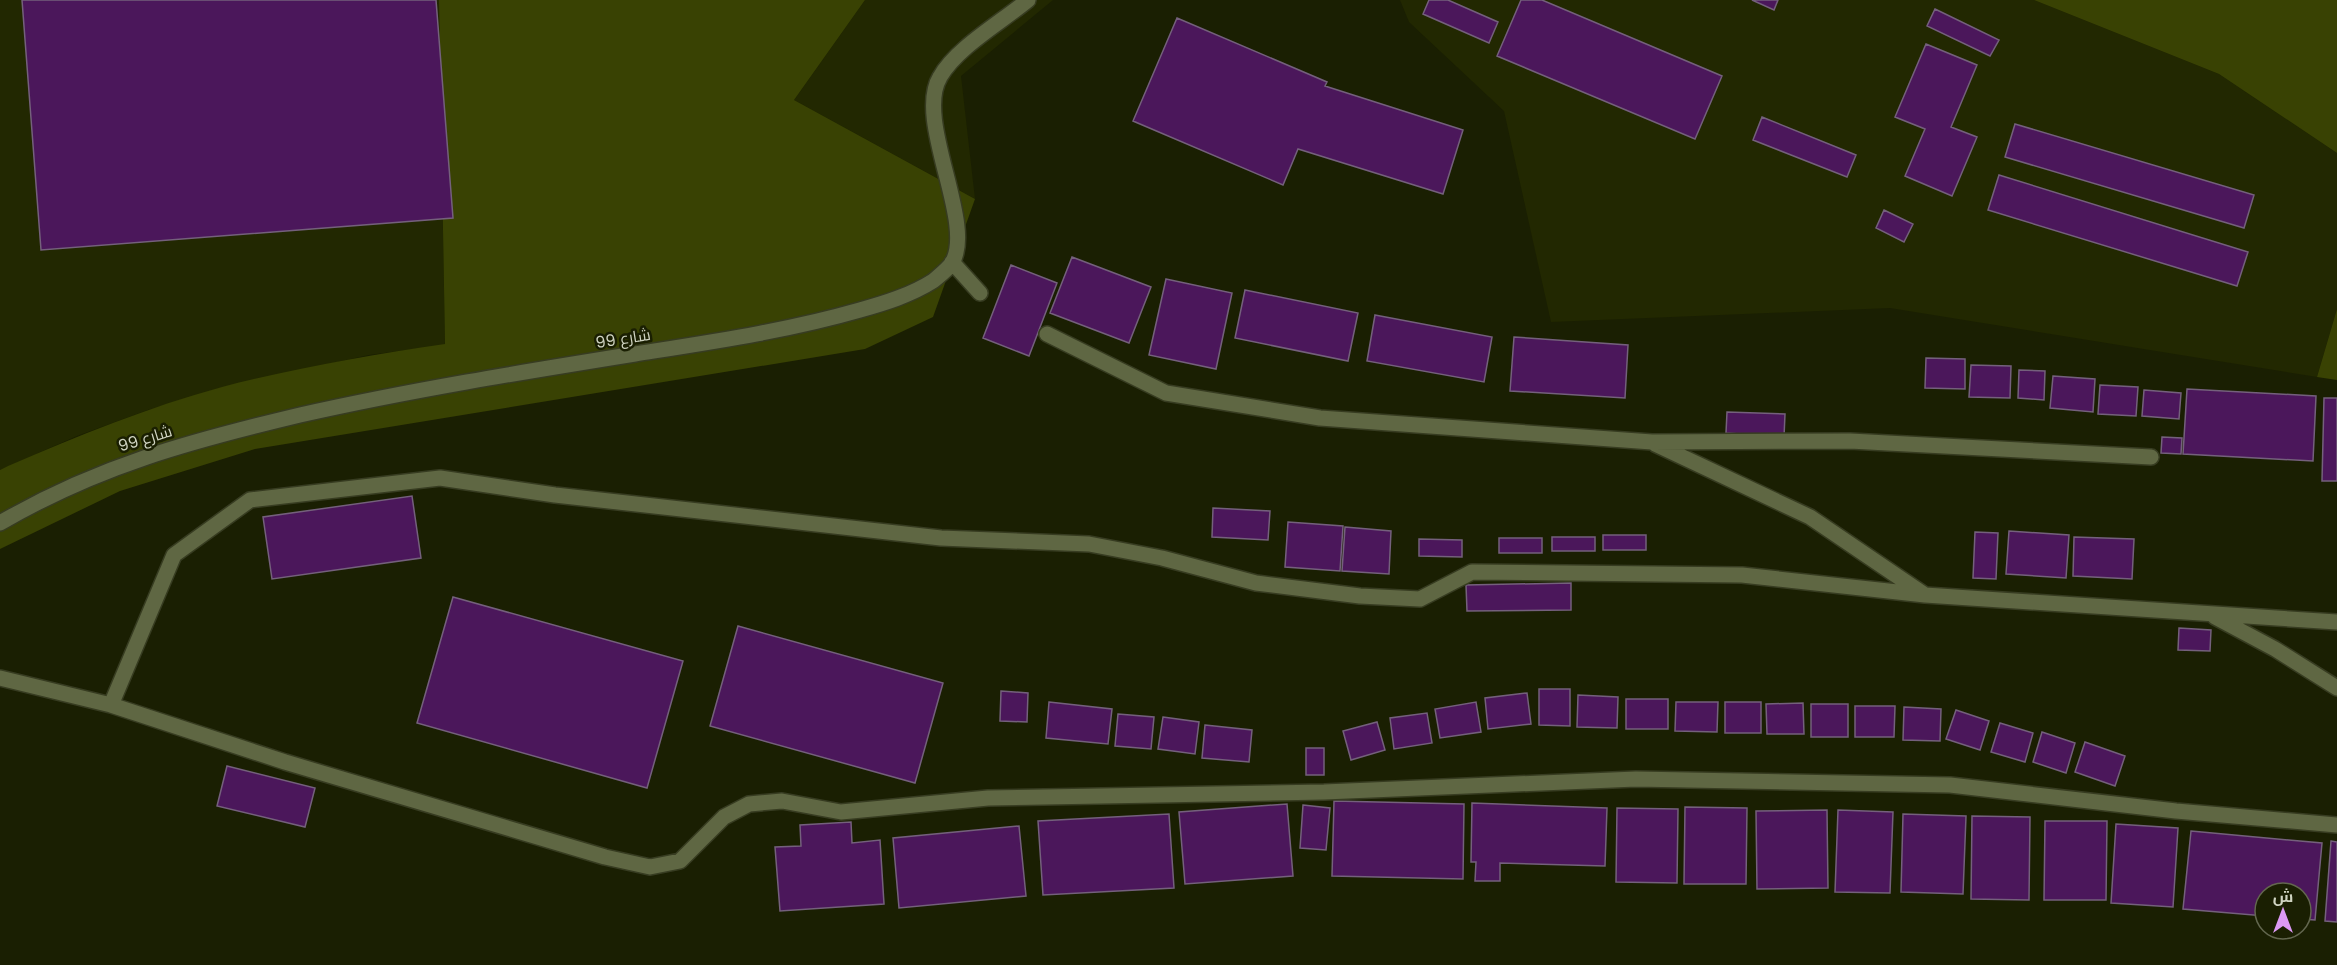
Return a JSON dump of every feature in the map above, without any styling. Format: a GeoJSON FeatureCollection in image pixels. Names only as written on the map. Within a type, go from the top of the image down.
{"type":"FeatureCollection","features":[{"type":"Feature","properties":{"kind":"street"},"geometry":{"type":"LineString","coordinates":[[980,292],[952,262],[957,232],[937,130],[934,90],[950,64],[989,29],[1028,0]]}},
{"type":"Feature","properties":{"kind":"street","name":"شارع 99"},"geometry":{"type":"LineString","coordinates":[[0,523],[45,497],[121,464],[220,434],[341,406],[499,375],[822,321],[920,289],[937,278],[952,262]]}},
{"type":"Feature","properties":{"kind":"street"},"geometry":{"type":"LineString","coordinates":[[1047,334],[1166,393],[1320,418],[1652,442],[1850,441],[2151,457]]}},
{"type":"Feature","properties":{"kind":"street"},"geometry":{"type":"LineString","coordinates":[[1652,442],[1810,517],[1925,595]]}},
{"type":"Feature","properties":{"kind":"street"},"geometry":{"type":"LineString","coordinates":[[111,705],[174,555],[250,500],[440,478],[555,495],[942,538],[1089,544],[1162,558],[1256,583],[1360,596],[1420,599],[1472,572],[1742,575],[1925,595],[2337,622]]}},
{"type":"Feature","properties":{"kind":"street"},"geometry":{"type":"LineString","coordinates":[[2210,614],[2275,649],[2337,688]]}},
{"type":"Feature","properties":{"kind":"street"},"geometry":{"type":"LineString","coordinates":[[0,678],[111,705],[285,762],[605,857],[650,867],[680,861],[724,817],[749,804],[782,801],[841,812],[988,798],[1324,792],[1635,779],[1950,785],[2176,811],[2337,825]]}},
{"type":"Feature","properties":{"kind":"shaded area"},"geometry":{"type":"Polygon","coordinates":[[[0,0],[439,0],[445,345],[369,355],[220,388],[148,410],[77,436],[0,470],[0,0]]]}},
{"type":"Feature","properties":{"kind":"shaded area"},"geometry":{"type":"Polygon","coordinates":[[[439,0],[865,0],[794,100],[975,199],[933,317],[865,349],[255,449],[120,491],[0,549],[0,470],[8,466],[140,413],[222,387],[333,362],[445,344],[439,0]]]}},
{"type":"Feature","properties":{"kind":"shaded area"},"geometry":{"type":"Polygon","coordinates":[[[865,0],[1053,0],[961,76],[975,199],[794,100],[865,0]]]}},
{"type":"Feature","properties":{"kind":"shaded area"},"geometry":{"type":"Polygon","coordinates":[[[1400,0],[2034,0],[2219,74],[2337,153],[2337,309],[2317,377],[1890,308],[1551,322],[1504,111],[1409,22],[1400,0]]]}},
{"type":"Feature","properties":{"kind":"shaded area"},"geometry":{"type":"Polygon","coordinates":[[[2034,0],[2337,0],[2337,153],[2219,74],[2034,0]]]}},
{"type":"Feature","properties":{"kind":"shaded area"},"geometry":{"type":"Polygon","coordinates":[[[2337,309],[2337,380],[2317,377],[2337,309]]]}},
{"type":"Feature","properties":{"kind":"building"},"geometry":{"type":"Polygon","coordinates":[[[22,0],[436,0],[453,218],[41,250],[22,0]]]}},
{"type":"Feature","properties":{"kind":"building"},"geometry":{"type":"Polygon","coordinates":[[[1429,0],[1448,0],[1498,22],[1489,43],[1423,14],[1429,0]]]}},
{"type":"Feature","properties":{"kind":"building"},"geometry":{"type":"Polygon","coordinates":[[[1521,0],[1542,0],[1722,76],[1695,139],[1497,56],[1521,0]]]}},
{"type":"Feature","properties":{"kind":"building"},"geometry":{"type":"Polygon","coordinates":[[[1752,0],[1778,0],[1774,10],[1752,0]]]}},
{"type":"Feature","properties":{"kind":"building"},"geometry":{"type":"Polygon","coordinates":[[[1935,9],[1999,40],[1990,56],[1927,26],[1935,9]]]}},
{"type":"Feature","properties":{"kind":"building"},"geometry":{"type":"Polygon","coordinates":[[[1177,18],[1327,82],[1325,86],[1463,130],[1443,194],[1298,149],[1283,185],[1133,121],[1177,18]]]}},
{"type":"Feature","properties":{"kind":"building"},"geometry":{"type":"Polygon","coordinates":[[[1926,44],[1977,65],[1951,127],[1977,137],[1952,196],[1905,176],[1925,129],[1895,117],[1926,44]]]}},
{"type":"Feature","properties":{"kind":"building"},"geometry":{"type":"Polygon","coordinates":[[[1762,117],[1856,155],[1847,177],[1753,140],[1762,117]]]}},
{"type":"Feature","properties":{"kind":"building"},"geometry":{"type":"Polygon","coordinates":[[[2015,124],[2254,195],[2244,228],[2005,157],[2015,124]]]}},
{"type":"Feature","properties":{"kind":"building"},"geometry":{"type":"Polygon","coordinates":[[[1999,175],[2248,252],[2237,286],[1988,210],[1999,175]]]}},
{"type":"Feature","properties":{"kind":"building"},"geometry":{"type":"Polygon","coordinates":[[[1884,210],[1913,224],[1904,242],[1876,228],[1884,210]]]}},
{"type":"Feature","properties":{"kind":"building"},"geometry":{"type":"Polygon","coordinates":[[[1072,257],[1151,287],[1129,343],[1050,313],[1072,257]]]}},
{"type":"Feature","properties":{"kind":"building"},"geometry":{"type":"Polygon","coordinates":[[[1011,265],[1057,283],[1029,356],[983,338],[1011,265]]]}},
{"type":"Feature","properties":{"kind":"building"},"geometry":{"type":"Polygon","coordinates":[[[1166,279],[1232,293],[1216,369],[1149,355],[1166,279]]]}},
{"type":"Feature","properties":{"kind":"building"},"geometry":{"type":"Polygon","coordinates":[[[1245,290],[1358,313],[1348,361],[1235,338],[1245,290]]]}},
{"type":"Feature","properties":{"kind":"building"},"geometry":{"type":"Polygon","coordinates":[[[1375,315],[1492,337],[1484,382],[1367,361],[1375,315]]]}},
{"type":"Feature","properties":{"kind":"building"},"geometry":{"type":"Polygon","coordinates":[[[1514,337],[1628,345],[1625,398],[1510,391],[1514,337]]]}},
{"type":"Feature","properties":{"kind":"building"},"geometry":{"type":"Polygon","coordinates":[[[1926,358],[1965,359],[1965,389],[1925,388],[1926,358]]]}},
{"type":"Feature","properties":{"kind":"building"},"geometry":{"type":"Polygon","coordinates":[[[1971,365],[2011,366],[2010,398],[1969,397],[1971,365]]]}},
{"type":"Feature","properties":{"kind":"building"},"geometry":{"type":"Polygon","coordinates":[[[2019,370],[2045,371],[2044,400],[2018,398],[2019,370]]]}},
{"type":"Feature","properties":{"kind":"building"},"geometry":{"type":"Polygon","coordinates":[[[2053,376],[2095,379],[2093,412],[2050,408],[2053,376]]]}},
{"type":"Feature","properties":{"kind":"building"},"geometry":{"type":"Polygon","coordinates":[[[2100,385],[2138,387],[2136,416],[2098,414],[2100,385]]]}},
{"type":"Feature","properties":{"kind":"building"},"geometry":{"type":"Polygon","coordinates":[[[2187,389],[2316,396],[2313,461],[2183,454],[2187,389]]]}},
{"type":"Feature","properties":{"kind":"building"},"geometry":{"type":"Polygon","coordinates":[[[2144,390],[2181,393],[2179,419],[2142,416],[2144,390]]]}},
{"type":"Feature","properties":{"kind":"building"},"geometry":{"type":"Polygon","coordinates":[[[2324,398],[2337,398],[2337,481],[2322,481],[2324,398]]]}},
{"type":"Feature","properties":{"kind":"building"},"geometry":{"type":"Polygon","coordinates":[[[1727,412],[1785,414],[1784,437],[1726,433],[1727,412]]]}},
{"type":"Feature","properties":{"kind":"building"},"geometry":{"type":"Polygon","coordinates":[[[2162,437],[2182,438],[2181,454],[2161,453],[2162,437]]]}},
{"type":"Feature","properties":{"kind":"building"},"geometry":{"type":"Polygon","coordinates":[[[412,496],[421,558],[272,579],[263,517],[412,496]]]}},
{"type":"Feature","properties":{"kind":"building"},"geometry":{"type":"Polygon","coordinates":[[[1213,508],[1270,511],[1268,540],[1212,537],[1213,508]]]}},
{"type":"Feature","properties":{"kind":"building"},"geometry":{"type":"Polygon","coordinates":[[[1288,522],[1343,526],[1340,571],[1285,567],[1288,522]]]}},
{"type":"Feature","properties":{"kind":"building"},"geometry":{"type":"Polygon","coordinates":[[[1345,527],[1391,531],[1389,574],[1342,571],[1345,527]]]}},
{"type":"Feature","properties":{"kind":"building"},"geometry":{"type":"Polygon","coordinates":[[[2009,531],[2069,535],[2066,578],[2006,574],[2009,531]]]}},
{"type":"Feature","properties":{"kind":"building"},"geometry":{"type":"Polygon","coordinates":[[[1975,532],[1998,533],[1996,579],[1973,578],[1975,532]]]}},
{"type":"Feature","properties":{"kind":"building"},"geometry":{"type":"Polygon","coordinates":[[[1603,535],[1646,535],[1646,550],[1603,550],[1603,535]]]}},
{"type":"Feature","properties":{"kind":"building"},"geometry":{"type":"Polygon","coordinates":[[[1552,537],[1595,537],[1595,551],[1552,551],[1552,537]]]}},
{"type":"Feature","properties":{"kind":"building"},"geometry":{"type":"Polygon","coordinates":[[[2074,537],[2134,539],[2132,579],[2073,576],[2074,537]]]}},
{"type":"Feature","properties":{"kind":"building"},"geometry":{"type":"Polygon","coordinates":[[[1499,538],[1542,538],[1542,553],[1499,553],[1499,538]]]}},
{"type":"Feature","properties":{"kind":"building"},"geometry":{"type":"Polygon","coordinates":[[[1419,539],[1462,540],[1462,557],[1419,556],[1419,539]]]}},
{"type":"Feature","properties":{"kind":"building"},"geometry":{"type":"Polygon","coordinates":[[[1571,583],[1571,610],[1467,611],[1466,585],[1571,583]]]}},
{"type":"Feature","properties":{"kind":"building"},"geometry":{"type":"Polygon","coordinates":[[[453,597],[683,661],[647,788],[417,723],[453,597]]]}},
{"type":"Feature","properties":{"kind":"building"},"geometry":{"type":"Polygon","coordinates":[[[738,626],[943,683],[915,783],[710,726],[738,626]]]}},
{"type":"Feature","properties":{"kind":"building"},"geometry":{"type":"Polygon","coordinates":[[[2179,628],[2211,630],[2210,651],[2178,650],[2179,628]]]}},
{"type":"Feature","properties":{"kind":"building"},"geometry":{"type":"Polygon","coordinates":[[[1539,689],[1570,689],[1570,726],[1539,725],[1539,689]]]}},
{"type":"Feature","properties":{"kind":"building"},"geometry":{"type":"Polygon","coordinates":[[[1001,691],[1028,693],[1027,722],[1000,721],[1001,691]]]}},
{"type":"Feature","properties":{"kind":"building"},"geometry":{"type":"Polygon","coordinates":[[[1527,693],[1531,724],[1488,729],[1485,698],[1527,693]]]}},
{"type":"Feature","properties":{"kind":"building"},"geometry":{"type":"Polygon","coordinates":[[[1578,695],[1618,697],[1617,728],[1577,727],[1578,695]]]}},
{"type":"Feature","properties":{"kind":"building"},"geometry":{"type":"Polygon","coordinates":[[[1626,699],[1668,699],[1668,729],[1626,729],[1626,699]]]}},
{"type":"Feature","properties":{"kind":"building"},"geometry":{"type":"Polygon","coordinates":[[[1049,702],[1112,709],[1108,744],[1046,738],[1049,702]]]}},
{"type":"Feature","properties":{"kind":"building"},"geometry":{"type":"Polygon","coordinates":[[[1476,702],[1481,732],[1440,738],[1435,709],[1476,702]]]}},
{"type":"Feature","properties":{"kind":"building"},"geometry":{"type":"Polygon","coordinates":[[[1676,702],[1718,702],[1717,732],[1675,731],[1676,702]]]}},
{"type":"Feature","properties":{"kind":"building"},"geometry":{"type":"Polygon","coordinates":[[[1725,702],[1761,702],[1761,733],[1725,733],[1725,702]]]}},
{"type":"Feature","properties":{"kind":"building"},"geometry":{"type":"Polygon","coordinates":[[[1803,703],[1804,734],[1767,734],[1766,704],[1803,703]]]}},
{"type":"Feature","properties":{"kind":"building"},"geometry":{"type":"Polygon","coordinates":[[[1811,704],[1848,704],[1848,737],[1811,737],[1811,704]]]}},
{"type":"Feature","properties":{"kind":"building"},"geometry":{"type":"Polygon","coordinates":[[[1855,706],[1895,706],[1894,737],[1855,737],[1855,706]]]}},
{"type":"Feature","properties":{"kind":"building"},"geometry":{"type":"Polygon","coordinates":[[[1904,707],[1941,709],[1940,741],[1903,740],[1904,707]]]}},
{"type":"Feature","properties":{"kind":"building"},"geometry":{"type":"Polygon","coordinates":[[[1956,710],[1989,721],[1980,750],[1946,739],[1956,710]]]}},
{"type":"Feature","properties":{"kind":"building"},"geometry":{"type":"Polygon","coordinates":[[[1427,713],[1432,743],[1394,749],[1390,718],[1427,713]]]}},
{"type":"Feature","properties":{"kind":"building"},"geometry":{"type":"Polygon","coordinates":[[[1118,714],[1154,717],[1151,749],[1115,746],[1118,714]]]}},
{"type":"Feature","properties":{"kind":"building"},"geometry":{"type":"Polygon","coordinates":[[[1163,717],[1199,722],[1195,754],[1158,749],[1163,717]]]}},
{"type":"Feature","properties":{"kind":"building"},"geometry":{"type":"Polygon","coordinates":[[[1377,722],[1385,750],[1351,760],[1343,731],[1377,722]]]}},
{"type":"Feature","properties":{"kind":"building"},"geometry":{"type":"Polygon","coordinates":[[[2000,723],[2033,733],[2025,762],[1991,752],[2000,723]]]}},
{"type":"Feature","properties":{"kind":"building"},"geometry":{"type":"Polygon","coordinates":[[[1205,725],[1252,730],[1249,762],[1202,758],[1205,725]]]}},
{"type":"Feature","properties":{"kind":"building"},"geometry":{"type":"Polygon","coordinates":[[[2042,732],[2075,743],[2066,773],[2033,762],[2042,732]]]}},
{"type":"Feature","properties":{"kind":"building"},"geometry":{"type":"Polygon","coordinates":[[[2085,742],[2125,756],[2115,786],[2075,772],[2085,742]]]}},
{"type":"Feature","properties":{"kind":"building"},"geometry":{"type":"Polygon","coordinates":[[[1306,748],[1324,748],[1324,775],[1306,775],[1306,748]]]}},
{"type":"Feature","properties":{"kind":"building"},"geometry":{"type":"Polygon","coordinates":[[[227,766],[315,788],[305,827],[217,806],[227,766]]]}},
{"type":"Feature","properties":{"kind":"building"},"geometry":{"type":"Polygon","coordinates":[[[1334,801],[1464,804],[1463,879],[1332,876],[1334,801]]]}},
{"type":"Feature","properties":{"kind":"building"},"geometry":{"type":"Polygon","coordinates":[[[1472,803],[1607,808],[1605,866],[1500,863],[1500,881],[1475,881],[1476,862],[1471,862],[1472,803]]]}},
{"type":"Feature","properties":{"kind":"building"},"geometry":{"type":"Polygon","coordinates":[[[1287,804],[1293,876],[1185,884],[1179,812],[1287,804]]]}},
{"type":"Feature","properties":{"kind":"building"},"geometry":{"type":"Polygon","coordinates":[[[1303,805],[1330,808],[1326,850],[1300,848],[1303,805]]]}},
{"type":"Feature","properties":{"kind":"building"},"geometry":{"type":"Polygon","coordinates":[[[1685,807],[1747,808],[1746,884],[1684,884],[1685,807]]]}},
{"type":"Feature","properties":{"kind":"building"},"geometry":{"type":"Polygon","coordinates":[[[1617,808],[1678,809],[1677,883],[1616,882],[1617,808]]]}},
{"type":"Feature","properties":{"kind":"building"},"geometry":{"type":"Polygon","coordinates":[[[1827,810],[1828,888],[1757,889],[1756,811],[1827,810]]]}},
{"type":"Feature","properties":{"kind":"building"},"geometry":{"type":"Polygon","coordinates":[[[1838,810],[1893,812],[1890,893],[1835,892],[1838,810]]]}},
{"type":"Feature","properties":{"kind":"building"},"geometry":{"type":"Polygon","coordinates":[[[1169,814],[1174,888],[1043,895],[1038,821],[1169,814]]]}},
{"type":"Feature","properties":{"kind":"building"},"geometry":{"type":"Polygon","coordinates":[[[1903,814],[1966,816],[1963,894],[1901,892],[1903,814]]]}},
{"type":"Feature","properties":{"kind":"building"},"geometry":{"type":"Polygon","coordinates":[[[1972,816],[2030,817],[2029,900],[1971,899],[1972,816]]]}},
{"type":"Feature","properties":{"kind":"building"},"geometry":{"type":"Polygon","coordinates":[[[2045,821],[2107,821],[2106,900],[2044,900],[2045,821]]]}},
{"type":"Feature","properties":{"kind":"building"},"geometry":{"type":"Polygon","coordinates":[[[851,822],[852,843],[880,840],[884,904],[780,911],[775,847],[801,846],[800,825],[851,822]]]}},
{"type":"Feature","properties":{"kind":"building"},"geometry":{"type":"Polygon","coordinates":[[[2116,824],[2178,828],[2173,907],[2111,903],[2116,824]]]}},
{"type":"Feature","properties":{"kind":"building"},"geometry":{"type":"Polygon","coordinates":[[[1019,826],[1026,896],[899,908],[893,838],[1019,826]]]}},
{"type":"Feature","properties":{"kind":"building"},"geometry":{"type":"Polygon","coordinates":[[[2191,831],[2322,843],[2315,920],[2313,920],[2313,881],[2253,881],[2253,915],[2183,909],[2191,831]]]}},
{"type":"Feature","properties":{"kind":"building"},"geometry":{"type":"Polygon","coordinates":[[[2331,841],[2337,842],[2337,922],[2325,921],[2331,841]]]}}]}
